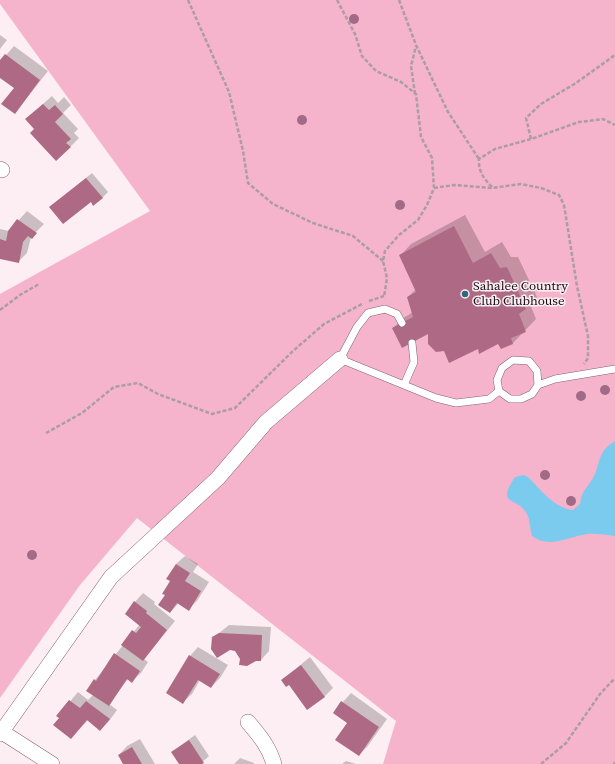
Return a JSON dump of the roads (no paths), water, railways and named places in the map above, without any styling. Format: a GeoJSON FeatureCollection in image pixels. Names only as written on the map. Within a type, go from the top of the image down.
{"type":"FeatureCollection","features":[{"type":"Feature","properties":{"kind":"street"},"geometry":{"type":"LineString","coordinates":[[52,764],[1,733],[111,577],[218,478],[266,422],[340,359]]}},
{"type":"Feature","properties":{"kind":"street"},"geometry":{"type":"LineString","coordinates":[[248,722],[263,738],[270,751],[274,764]]}},
{"type":"Feature","properties":{"kind":"lane"},"geometry":{"type":"LineString","coordinates":[[402,323],[397,314],[385,309],[368,313],[357,327],[340,359],[436,398],[456,403],[489,399],[499,391]]}},
{"type":"Feature","properties":{"kind":"lane"},"geometry":{"type":"LineString","coordinates":[[404,385],[414,362],[412,343]]}},
{"type":"Feature","properties":{"kind":"lane"},"geometry":{"type":"LineString","coordinates":[[538,385],[537,372],[529,361],[512,360],[502,368],[497,380],[499,391],[510,399],[521,399],[532,394],[538,385],[555,379],[615,369]]}},
{"type":"Feature","properties":{"kind":"water"},"geometry":{"type":"Polygon","coordinates":[[[615,441],[615,536],[587,534],[558,541],[545,542],[532,536],[527,514],[523,508],[510,500],[508,497],[507,493],[509,486],[515,477],[523,475],[528,477],[554,502],[566,509],[573,510],[580,504],[582,495],[595,474],[603,452],[615,441]]]}},
{"type":"Feature","properties":{"kind":"place","name":"Sahalee Country Club Clubhouse"},"geometry":{"type":"Point","coordinates":[465,294]}}]}
